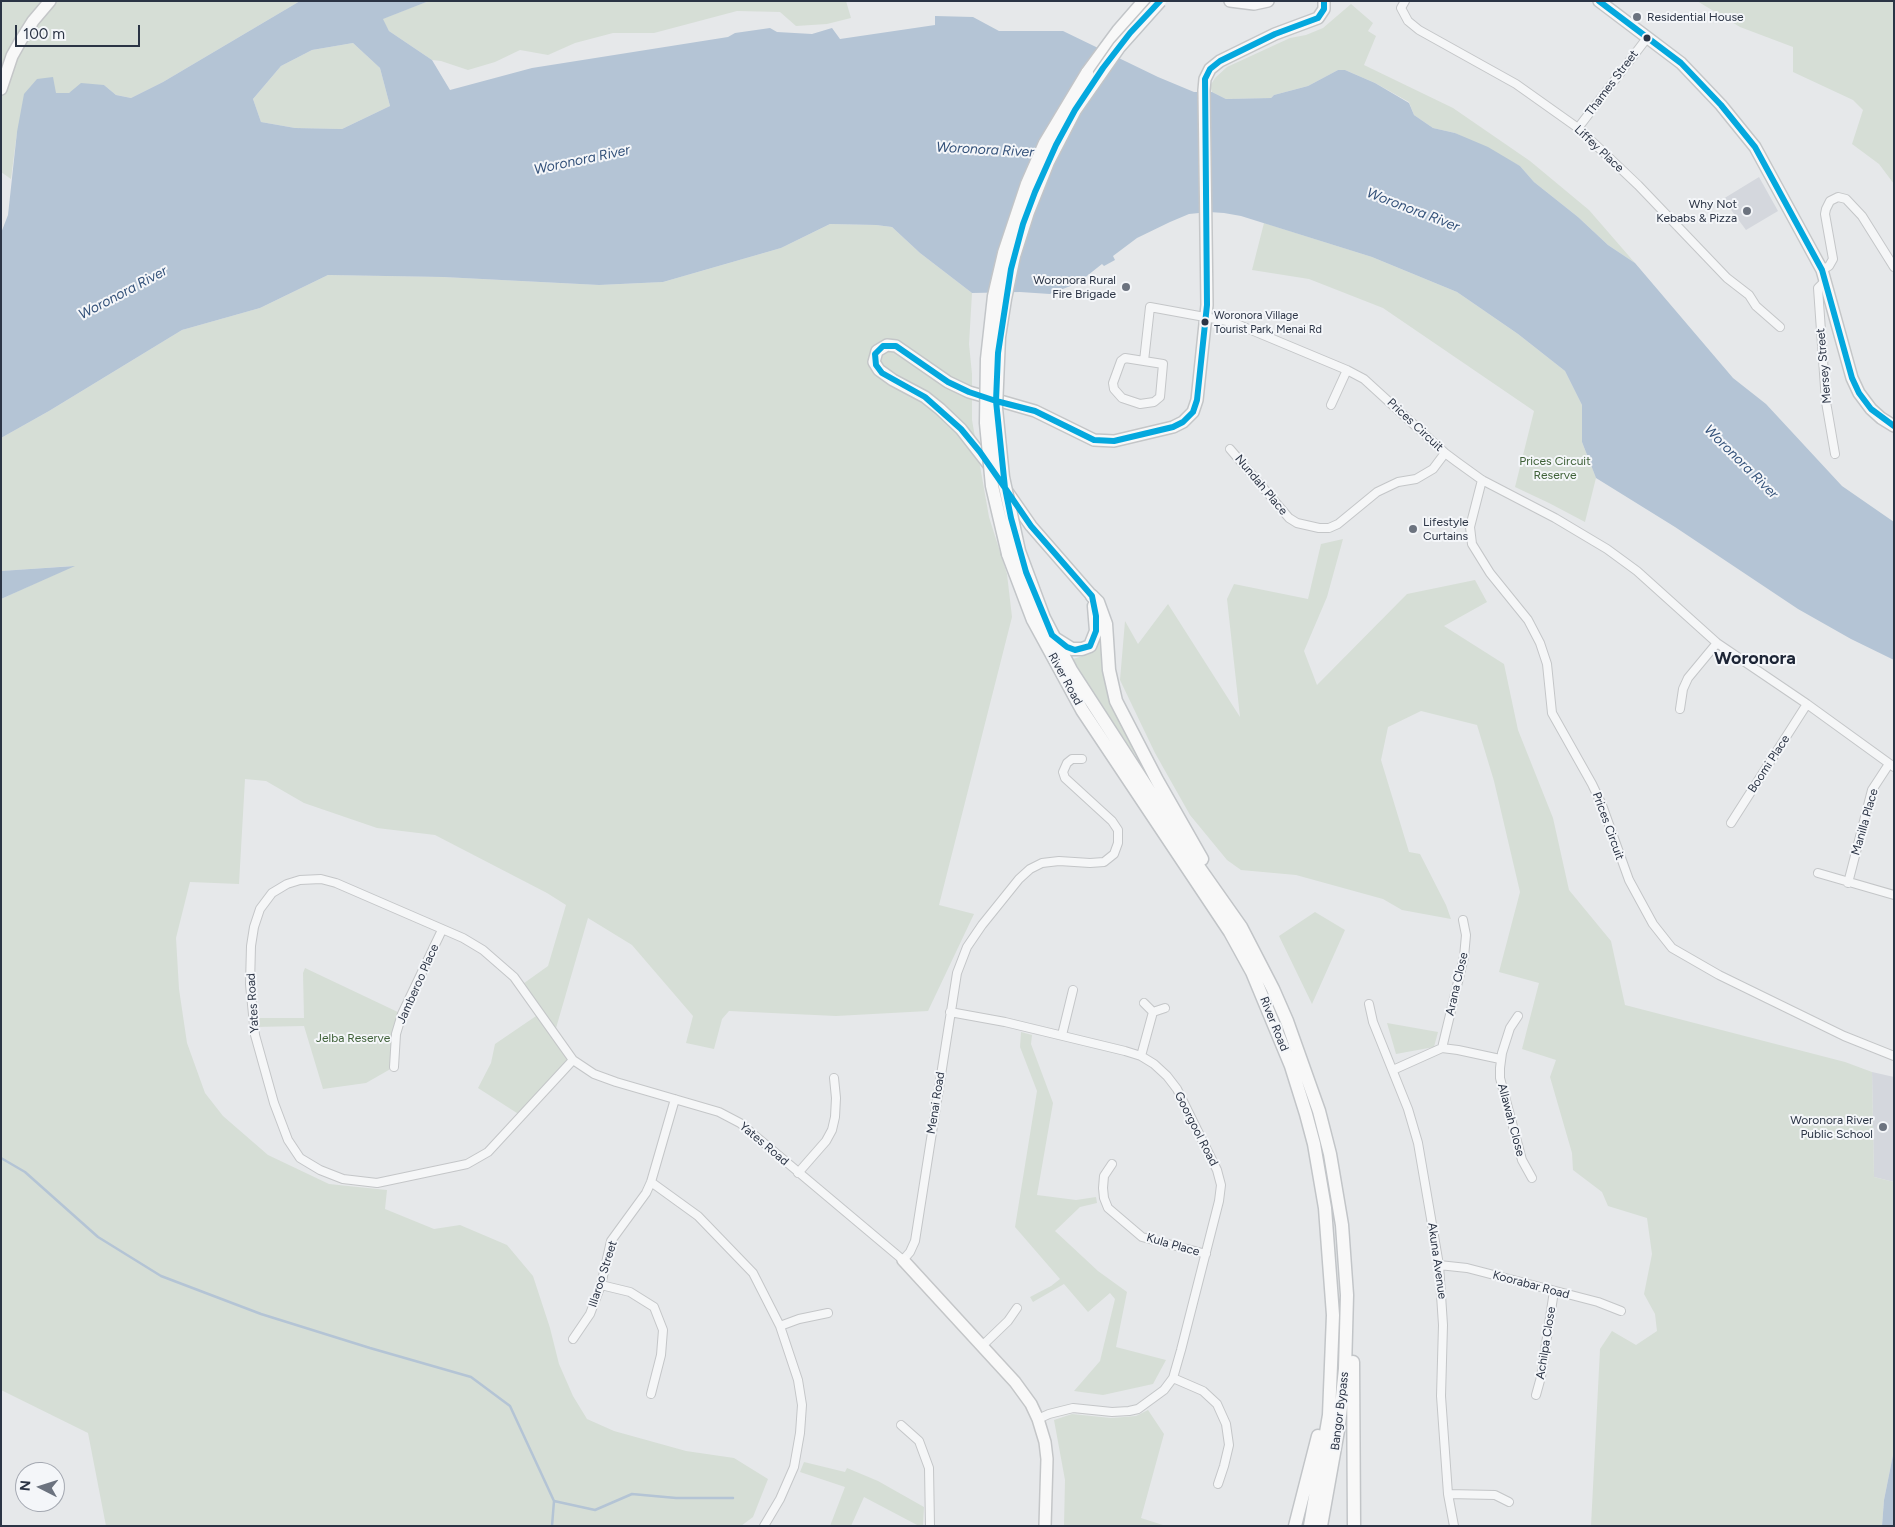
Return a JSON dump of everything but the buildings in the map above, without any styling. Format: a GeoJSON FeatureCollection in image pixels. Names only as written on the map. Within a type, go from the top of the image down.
{"type":"FeatureCollection","features":[{"type":"Feature","properties":{"kind":"main road","name":"River Road"},"geometry":{"type":"LineString","coordinates":[[1144,1],[1102,52],[1060,116],[1027,184],[1004,253],[990,326],[985,392],[986,430],[992,486],[1014,552],[1033,620],[1082,710],[1230,932],[1252,972],[1291,1066],[1314,1144],[1325,1208],[1333,1315]]}},
{"type":"Feature","properties":{"kind":"main road","name":"River Road"},"geometry":{"type":"LineString","coordinates":[[1160,1],[1119,47],[1075,110],[1048,162],[1028,212],[1014,256],[999,336],[996,408],[1002,477],[1014,552],[1052,635],[1071,670],[1125,755],[1240,927],[1273,989],[1299,1052],[1319,1112],[1330,1154],[1342,1225],[1348,1295]]}},
{"type":"Feature","properties":{"kind":"main road"},"geometry":{"type":"LineString","coordinates":[[1052,635],[1072,649],[1082,650],[1090,646],[1096,631],[1096,616],[1092,596]]}},
{"type":"Feature","properties":{"kind":"main road"},"geometry":{"type":"LineString","coordinates":[[1092,596],[1098,602],[1106,624],[1110,670],[1116,700],[1218,892]]}},
{"type":"Feature","properties":{"kind":"main road"},"geometry":{"type":"LineString","coordinates":[[1348,1295],[1353,1337],[1354,1526]]}},
{"type":"Feature","properties":{"kind":"main road","name":"Bangor Bypass"},"geometry":{"type":"LineString","coordinates":[[1321,1526],[1339,1425],[1345,1369],[1348,1295]]}},
{"type":"Feature","properties":{"kind":"main road"},"geometry":{"type":"LineString","coordinates":[[1295,1526],[1317,1440],[1325,1391],[1333,1315]]}},
{"type":"Feature","properties":{"kind":"main road","name":"Bangor Bypass"},"geometry":{"type":"LineString","coordinates":[[1310,1526],[1329,1415],[1333,1315]]}},
{"type":"Feature","properties":{"kind":"street"},"geometry":{"type":"LineString","coordinates":[[1,89],[12,56],[33,22],[50,1]]}},
{"type":"Feature","properties":{"kind":"street"},"geometry":{"type":"LineString","coordinates":[[1230,1],[1254,4],[1268,1]]}},
{"type":"Feature","properties":{"kind":"street","name":"Liffey Place"},"geometry":{"type":"LineString","coordinates":[[1405,1],[1401,8],[1408,21],[1419,30],[1516,84],[1578,128],[1638,185],[1726,278],[1749,295],[1756,306],[1780,327]]}},
{"type":"Feature","properties":{"kind":"street"},"geometry":{"type":"LineString","coordinates":[[1599,1],[1687,70],[1721,105],[1755,147],[1823,275],[1852,378],[1871,409],[1894,426]]}},
{"type":"Feature","properties":{"kind":"street"},"geometry":{"type":"LineString","coordinates":[[1092,596],[1031,526],[980,452],[961,430],[925,397],[882,373],[876,365],[875,354],[884,346],[896,346],[948,382],[969,392],[1035,411],[1094,440],[1114,441],[1173,427],[1190,417],[1197,400],[1208,286],[1205,216],[1205,79],[1213,65],[1275,34],[1318,18],[1324,9],[1325,2]]}},
{"type":"Feature","properties":{"kind":"street","name":"Thames Street"},"geometry":{"type":"LineString","coordinates":[[1578,128],[1647,38]]}},
{"type":"Feature","properties":{"kind":"street"},"geometry":{"type":"LineString","coordinates":[[1823,275],[1833,258],[1825,214],[1830,201],[1838,197],[1846,199],[1862,216],[1894,267]]}},
{"type":"Feature","properties":{"kind":"street","name":"Mersey Street"},"geometry":{"type":"LineString","coordinates":[[1823,275],[1818,288],[1826,402],[1835,454]]}},
{"type":"Feature","properties":{"kind":"street","name":"Prices Circuit"},"geometry":{"type":"LineString","coordinates":[[1144,361],[1150,307],[1232,322],[1347,370],[1370,385],[1445,453],[1482,480],[1555,518],[1607,549],[1637,572],[1717,643],[1807,704],[1891,766]]}},
{"type":"Feature","properties":{"kind":"street"},"geometry":{"type":"LineString","coordinates":[[1125,358],[1144,361],[1163,364],[1160,398],[1154,402],[1140,404],[1122,398],[1114,389],[1113,383],[1121,361],[1125,358]]}},
{"type":"Feature","properties":{"kind":"street"},"geometry":{"type":"LineString","coordinates":[[1331,405],[1347,370]]}},
{"type":"Feature","properties":{"kind":"street","name":"Nundah Place"},"geometry":{"type":"LineString","coordinates":[[1230,449],[1289,518],[1298,523],[1324,528],[1338,524],[1377,492],[1398,482],[1416,479],[1430,471],[1445,453]]}},
{"type":"Feature","properties":{"kind":"street","name":"Prices Circuit"},"geometry":{"type":"LineString","coordinates":[[1482,480],[1470,527],[1472,544],[1486,568],[1528,620],[1537,636],[1547,664],[1552,713],[1595,788],[1629,880],[1653,924],[1672,948],[1695,962],[1805,1018],[1894,1056]]}},
{"type":"Feature","properties":{"kind":"street"},"geometry":{"type":"LineString","coordinates":[[1680,709],[1683,690],[1688,678],[1717,643]]}},
{"type":"Feature","properties":{"kind":"street","name":"Boomi Place"},"geometry":{"type":"LineString","coordinates":[[1731,823],[1807,704]]}},
{"type":"Feature","properties":{"kind":"street","name":"Menai Road"},"geometry":{"type":"LineString","coordinates":[[903,1260],[910,1252],[915,1241],[956,973],[967,947],[1019,879],[1030,869],[1042,863],[1059,861],[1104,862],[1114,854],[1118,843],[1118,830],[1112,821],[1065,778],[1063,772],[1067,763],[1072,759],[1082,759]]}},
{"type":"Feature","properties":{"kind":"street","name":"Manilla Place"},"geometry":{"type":"LineString","coordinates":[[1848,883],[1872,790],[1891,766]]}},
{"type":"Feature","properties":{"kind":"street"},"geometry":{"type":"LineString","coordinates":[[1818,873],[1894,895]]}},
{"type":"Feature","properties":{"kind":"street","name":"Yates Road"},"geometry":{"type":"LineString","coordinates":[[573,1060],[488,1152],[467,1164],[377,1183],[343,1179],[320,1170],[300,1158],[288,1140],[274,1103],[252,1023],[250,984],[252,946],[254,927],[260,909],[272,893],[287,884],[300,880],[321,879],[336,883],[463,938],[483,950],[514,977],[573,1060],[594,1074],[719,1112],[740,1123],[903,1260]]}},
{"type":"Feature","properties":{"kind":"street","name":"Arana Close"},"geometry":{"type":"LineString","coordinates":[[1442,1048],[1464,957],[1466,935],[1463,920]]}},
{"type":"Feature","properties":{"kind":"street","name":"Jamberoo Place"},"geometry":{"type":"LineString","coordinates":[[394,1067],[396,1034],[402,1014],[442,930]]}},
{"type":"Feature","properties":{"kind":"street"},"geometry":{"type":"LineString","coordinates":[[1062,1035],[1074,990]]}},
{"type":"Feature","properties":{"kind":"street"},"geometry":{"type":"LineString","coordinates":[[1144,1003],[1152,1012]]}},
{"type":"Feature","properties":{"kind":"street","name":"Akuna Avenue"},"geometry":{"type":"LineString","coordinates":[[1369,1004],[1374,1022],[1408,1110],[1418,1143],[1439,1265],[1444,1325],[1441,1396],[1448,1494],[1454,1526]]}},
{"type":"Feature","properties":{"kind":"street"},"geometry":{"type":"LineString","coordinates":[[1152,1012],[1166,1008]]}},
{"type":"Feature","properties":{"kind":"street","name":"Goorgool Road"},"geometry":{"type":"LineString","coordinates":[[950,1012],[1062,1035],[1141,1056],[1154,1064],[1177,1089],[1217,1170],[1221,1185],[1206,1254],[1173,1378],[1164,1390],[1138,1409],[1129,1412],[1073,1408],[1038,1419]]}},
{"type":"Feature","properties":{"kind":"street"},"geometry":{"type":"LineString","coordinates":[[1141,1056],[1152,1012]]}},
{"type":"Feature","properties":{"kind":"street"},"geometry":{"type":"LineString","coordinates":[[1393,1070],[1442,1048],[1500,1059],[1510,1028],[1518,1016]]}},
{"type":"Feature","properties":{"kind":"street","name":"Allawah Close"},"geometry":{"type":"LineString","coordinates":[[1500,1059],[1503,1092],[1522,1160],[1532,1178]]}},
{"type":"Feature","properties":{"kind":"street"},"geometry":{"type":"LineString","coordinates":[[798,1173],[826,1141],[832,1130],[836,1107],[834,1078]]}},
{"type":"Feature","properties":{"kind":"street","name":"Illaroo Street"},"geometry":{"type":"LineString","coordinates":[[573,1339],[590,1314],[601,1285],[611,1241],[646,1193],[651,1182],[676,1099]]}},
{"type":"Feature","properties":{"kind":"street","name":"Kula Place"},"geometry":{"type":"LineString","coordinates":[[1112,1164],[1104,1176],[1102,1188],[1108,1208],[1142,1237],[1206,1254]]}},
{"type":"Feature","properties":{"kind":"street"},"geometry":{"type":"LineString","coordinates":[[651,1182],[698,1216],[753,1273],[780,1326],[798,1380],[802,1406],[794,1467],[780,1499],[764,1526]]}},
{"type":"Feature","properties":{"kind":"street"},"geometry":{"type":"LineString","coordinates":[[903,1260],[1024,1393],[1038,1419],[1045,1442],[1047,1460],[1045,1526]]}},
{"type":"Feature","properties":{"kind":"street","name":"Koorabar Road"},"geometry":{"type":"LineString","coordinates":[[1439,1265],[1467,1268],[1598,1302],[1621,1311]]}},
{"type":"Feature","properties":{"kind":"street"},"geometry":{"type":"LineString","coordinates":[[601,1285],[630,1292],[654,1307],[663,1330],[661,1355],[651,1394]]}},
{"type":"Feature","properties":{"kind":"street","name":"Achilpa Close"},"geometry":{"type":"LineString","coordinates":[[1536,1394],[1541,1377],[1554,1291]]}},
{"type":"Feature","properties":{"kind":"street"},"geometry":{"type":"LineString","coordinates":[[982,1346],[1008,1321],[1017,1308]]}},
{"type":"Feature","properties":{"kind":"street"},"geometry":{"type":"LineString","coordinates":[[780,1326],[828,1312]]}},
{"type":"Feature","properties":{"kind":"street"},"geometry":{"type":"LineString","coordinates":[[1173,1378],[1203,1391],[1217,1404],[1226,1424],[1229,1445],[1218,1484]]}},
{"type":"Feature","properties":{"kind":"street"},"geometry":{"type":"LineString","coordinates":[[901,1425],[919,1441],[930,1468],[930,1526]]}},
{"type":"Feature","properties":{"kind":"street"},"geometry":{"type":"LineString","coordinates":[[1448,1494],[1495,1495],[1509,1502]]}},
{"type":"Feature","properties":{"kind":"shaded area"},"geometry":{"type":"Polygon","coordinates":[[[1759,177],[1778,211],[1746,230],[1723,199],[1759,177]]]}},
{"type":"Feature","properties":{"kind":"shaded area","name":"Woronora River Public School"},"geometry":{"type":"Polygon","coordinates":[[[1872,1072],[1894,1077],[1894,1182],[1874,1177],[1872,1072]]]}},
{"type":"Feature","properties":{"kind":"green space"},"geometry":{"type":"Polygon","coordinates":[[[1,1],[300,1],[163,82],[131,98],[116,95],[104,85],[69,93],[56,93],[17,132],[11,179],[1,172],[1,1]]]}},
{"type":"Feature","properties":{"kind":"green space"},"geometry":{"type":"Polygon","coordinates":[[[429,1],[846,1],[851,18],[827,24],[796,26],[780,12],[737,11],[654,33],[613,33],[575,43],[548,55],[520,50],[495,62],[468,70],[432,60],[389,31],[382,19],[429,1]]]}},
{"type":"Feature","properties":{"kind":"green space"},"geometry":{"type":"Polygon","coordinates":[[[1697,1],[1894,1],[1894,184],[1879,164],[1852,144],[1863,110],[1853,100],[1793,72],[1793,47],[1740,27],[1697,1]]]}},
{"type":"Feature","properties":{"kind":"green space"},"geometry":{"type":"Polygon","coordinates":[[[1351,4],[1373,23],[1368,31],[1376,36],[1364,65],[1453,108],[1530,161],[1589,210],[1635,263],[1608,245],[1578,217],[1534,182],[1520,166],[1455,133],[1433,128],[1414,115],[1409,102],[1375,83],[1345,70],[1338,70],[1308,86],[1274,95],[1271,98],[1226,99],[1212,92],[1210,86],[1215,78],[1227,67],[1290,38],[1306,35],[1323,28],[1351,4]]]}},
{"type":"Feature","properties":{"kind":"green space"},"geometry":{"type":"Polygon","coordinates":[[[353,43],[380,68],[390,106],[342,129],[295,128],[261,122],[253,99],[281,66],[312,50],[353,43]]]}},
{"type":"Feature","properties":{"kind":"green space","name":"Prices Circuit Reserve"},"geometry":{"type":"Polygon","coordinates":[[[1264,223],[1372,257],[1457,292],[1518,334],[1565,371],[1582,405],[1582,442],[1596,478],[1585,522],[1515,487],[1534,411],[1383,308],[1309,279],[1252,270],[1264,223]]]}},
{"type":"Feature","properties":{"kind":"green space"},"geometry":{"type":"Polygon","coordinates":[[[830,224],[892,227],[920,253],[972,293],[969,344],[972,374],[972,420],[989,517],[1007,574],[1012,617],[939,905],[974,914],[928,1011],[836,1016],[729,1011],[722,1019],[714,1049],[686,1043],[693,1016],[632,945],[588,918],[554,1035],[573,1060],[520,1115],[478,1088],[491,1063],[495,1044],[539,1014],[520,986],[548,966],[566,905],[547,893],[435,835],[377,828],[304,803],[266,781],[245,779],[239,884],[190,882],[176,938],[179,989],[187,1043],[205,1093],[223,1116],[268,1155],[329,1184],[387,1190],[385,1209],[434,1229],[460,1225],[507,1245],[533,1276],[550,1328],[559,1364],[573,1396],[587,1419],[614,1431],[686,1451],[734,1458],[768,1479],[753,1517],[741,1526],[106,1526],[88,1433],[1,1390],[1,599],[73,566],[1,571],[1,438],[182,330],[260,308],[328,275],[443,277],[599,285],[663,282],[781,248],[830,224]]]}},
{"type":"Feature","properties":{"kind":"green space"},"geometry":{"type":"Polygon","coordinates":[[[1343,539],[1327,597],[1304,651],[1317,685],[1407,594],[1475,580],[1487,602],[1444,626],[1504,664],[1518,730],[1553,818],[1569,890],[1611,941],[1625,1005],[1845,1062],[1872,1072],[1874,1177],[1894,1182],[1894,1450],[1884,1500],[1882,1526],[1591,1526],[1600,1349],[1612,1331],[1636,1345],[1657,1331],[1655,1314],[1644,1294],[1652,1254],[1647,1218],[1608,1206],[1602,1192],[1573,1170],[1572,1153],[1550,1077],[1556,1060],[1522,1049],[1539,983],[1499,972],[1520,892],[1494,781],[1477,725],[1421,711],[1388,727],[1381,760],[1409,852],[1420,854],[1446,905],[1451,919],[1402,910],[1383,899],[1296,875],[1241,870],[1227,860],[1190,815],[1155,753],[1120,680],[1125,621],[1138,644],[1168,604],[1240,717],[1227,599],[1234,584],[1308,599],[1321,544],[1343,539]]]}},
{"type":"Feature","properties":{"kind":"green space"},"geometry":{"type":"Polygon","coordinates":[[[1101,636],[1106,677],[1144,763],[1142,765],[1084,680],[1073,659],[1092,653],[1101,636]]]}},
{"type":"Feature","properties":{"kind":"green space"},"geometry":{"type":"Polygon","coordinates":[[[1315,912],[1345,930],[1312,1004],[1279,936],[1315,912]]]}},
{"type":"Feature","properties":{"kind":"green space","name":"Jelba Reserve"},"geometry":{"type":"Polygon","coordinates":[[[305,968],[402,1014],[394,1067],[366,1083],[323,1089],[304,1026],[253,1027],[252,1018],[304,1018],[303,973],[305,968]]]}},
{"type":"Feature","properties":{"kind":"green space"},"geometry":{"type":"Polygon","coordinates":[[[1387,1023],[1438,1032],[1434,1047],[1396,1054],[1387,1023]]]}},
{"type":"Feature","properties":{"kind":"green space"},"geometry":{"type":"Polygon","coordinates":[[[1021,1032],[1032,1035],[1031,1044],[1053,1103],[1037,1195],[1076,1200],[1096,1197],[1097,1203],[1080,1207],[1055,1231],[1098,1271],[1127,1292],[1116,1347],[1166,1360],[1153,1384],[1103,1395],[1074,1391],[1100,1361],[1115,1299],[1110,1293],[1088,1312],[1064,1284],[1033,1302],[1030,1297],[1060,1279],[1015,1227],[1037,1091],[1020,1047],[1021,1032]]]}},
{"type":"Feature","properties":{"kind":"green space"},"geometry":{"type":"Polygon","coordinates":[[[1148,1410],[1164,1434],[1141,1518],[1166,1526],[1064,1526],[1065,1480],[1054,1420],[1072,1414],[1111,1418],[1136,1416],[1148,1410]]]}},
{"type":"Feature","properties":{"kind":"green space"},"geometry":{"type":"Polygon","coordinates":[[[804,1462],[845,1472],[847,1468],[878,1481],[924,1507],[923,1526],[919,1526],[864,1497],[851,1526],[830,1526],[845,1487],[800,1472],[804,1462]]]}},
{"type":"Feature","properties":{"kind":"water","name":"Woronora River"},"geometry":{"type":"Polygon","coordinates":[[[300,1],[429,1],[383,19],[389,31],[432,60],[450,90],[532,68],[728,37],[735,33],[770,28],[777,32],[812,34],[832,28],[840,39],[935,25],[935,16],[973,17],[999,31],[1063,31],[1158,77],[1194,92],[1212,92],[1226,99],[1271,98],[1274,95],[1308,86],[1338,70],[1345,70],[1375,83],[1409,103],[1414,115],[1433,128],[1455,133],[1488,147],[1520,166],[1534,182],[1578,217],[1608,245],[1635,263],[1733,378],[1766,404],[1842,486],[1894,522],[1894,660],[1851,639],[1798,609],[1675,527],[1596,478],[1582,442],[1582,405],[1565,371],[1518,334],[1457,292],[1372,257],[1241,216],[1224,213],[1189,214],[1170,222],[1137,238],[1113,256],[1115,260],[1104,266],[1102,264],[1078,283],[1050,294],[1020,292],[972,293],[920,253],[892,227],[876,225],[830,224],[781,248],[663,282],[599,285],[443,277],[328,275],[260,308],[182,330],[1,438],[1,233],[8,215],[17,132],[24,94],[37,79],[53,77],[56,93],[69,93],[81,83],[104,85],[116,95],[131,98],[163,82],[300,1]],[[353,43],[312,50],[281,66],[253,99],[261,122],[295,128],[342,129],[390,106],[380,68],[353,43]]]}},
{"type":"Feature","properties":{"kind":"water"},"geometry":{"type":"Polygon","coordinates":[[[75,566],[1,599],[1,571],[75,566]]]}},
{"type":"Feature","properties":{"kind":"water"},"geometry":{"type":"Polygon","coordinates":[[[1894,1450],[1894,1526],[1882,1526],[1884,1500],[1894,1450]]]}},
{"type":"Feature","properties":{"kind":"waterway"},"geometry":{"type":"LineString","coordinates":[[1,1158],[25,1172],[98,1237],[161,1276],[261,1314],[471,1377],[510,1406],[554,1501],[552,1526]]}},
{"type":"Feature","properties":{"kind":"waterway"},"geometry":{"type":"LineString","coordinates":[[554,1501],[595,1510],[632,1494],[676,1498],[733,1498]]}},
{"type":"Feature","properties":{"kind":"transit line"},"geometry":{"type":"LineString","coordinates":[[996,401],[998,353],[1011,269],[1023,224],[1035,192],[1056,145],[1075,110],[1103,68],[1130,33],[1160,1]]}},
{"type":"Feature","properties":{"kind":"transit line"},"geometry":{"type":"LineString","coordinates":[[996,401],[1035,411],[1094,440],[1114,441],[1173,427],[1183,422],[1193,412],[1197,400],[1207,305],[1205,79],[1210,69],[1220,61],[1275,34],[1318,18],[1324,9],[1324,1]]}},
{"type":"Feature","properties":{"kind":"transit line"},"geometry":{"type":"LineString","coordinates":[[1599,1],[1681,63],[1721,105],[1755,147],[1822,270],[1852,378],[1859,393],[1871,409],[1894,426]]}},
{"type":"Feature","properties":{"kind":"transit line"},"geometry":{"type":"LineString","coordinates":[[996,401],[969,392],[948,382],[896,346],[883,346],[875,354],[876,365],[882,373],[925,397],[961,429],[1005,488]]}},
{"type":"Feature","properties":{"kind":"transit line"},"geometry":{"type":"LineString","coordinates":[[996,401],[1005,488]]}},
{"type":"Feature","properties":{"kind":"transit line"},"geometry":{"type":"LineString","coordinates":[[1005,488],[1031,526],[1092,596],[1096,616],[1096,631],[1090,646],[1075,650],[1067,647],[1052,635],[1026,572],[1005,488]]}},
{"type":"Feature","properties":{"kind":"place","name":"Residential House"},"geometry":{"type":"Point","coordinates":[1637,17]}},
{"type":"Feature","properties":{"kind":"place","name":"Why Not Kebabs & Pizza"},"geometry":{"type":"Point","coordinates":[1747,211]}},
{"type":"Feature","properties":{"kind":"place","name":"Woronora Rural Fire Brigade"},"geometry":{"type":"Point","coordinates":[1126,287]}},
{"type":"Feature","properties":{"kind":"place","name":"Woronora Village Tourist Park, Menai Rd"},"geometry":{"type":"Point","coordinates":[1205,322]}},
{"type":"Feature","properties":{"kind":"place","name":"Lifestyle Curtains"},"geometry":{"type":"Point","coordinates":[1413,529]}},
{"type":"Feature","properties":{"kind":"place","name":"Woronora River Public School"},"geometry":{"type":"Point","coordinates":[1883,1127]}},
{"type":"Feature","properties":{"kind":"district","name":"Woronora"},"geometry":{"type":"Point","coordinates":[1755,659]}}]}
